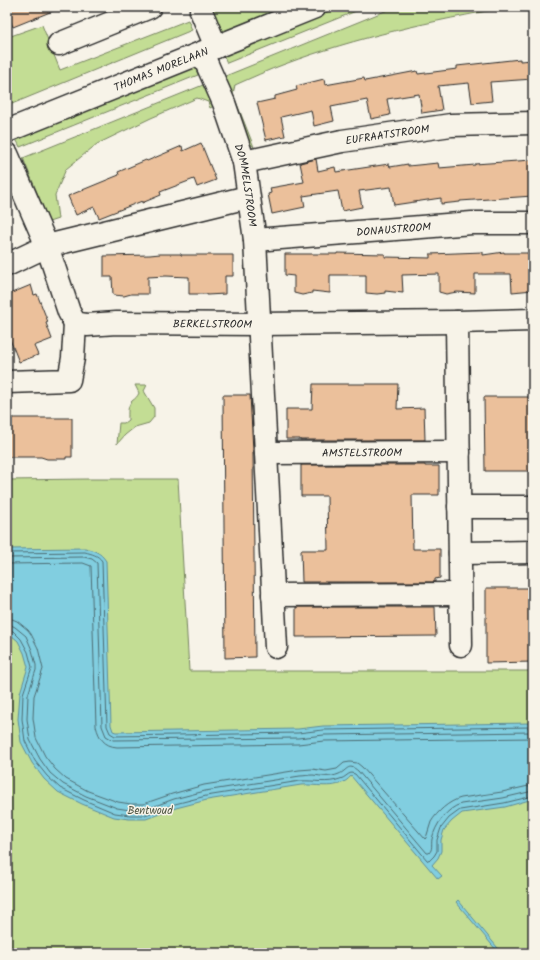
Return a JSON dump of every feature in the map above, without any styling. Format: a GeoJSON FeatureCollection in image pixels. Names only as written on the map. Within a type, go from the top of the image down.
{"type":"FeatureCollection","features":[{"type":"Feature","properties":{"kind":"street"},"geometry":{"type":"LineString","coordinates":[[59,44],[150,7]]}},
{"type":"Feature","properties":{"kind":"street","name":"DOMMELSTROOM"},"geometry":{"type":"LineString","coordinates":[[202,7],[201,10],[209,50],[224,103],[244,162],[254,240],[260,324]]}},
{"type":"Feature","properties":{"kind":"street","name":"THOMAS MORELAAN"},"geometry":{"type":"LineString","coordinates":[[7,132],[315,7]]}},
{"type":"Feature","properties":{"kind":"street","name":"EUFRAATSTROOM"},"geometry":{"type":"LineString","coordinates":[[244,162],[342,140],[451,125],[533,123]]}},
{"type":"Feature","properties":{"kind":"street"},"geometry":{"type":"LineString","coordinates":[[7,154],[47,246],[69,312],[75,323],[73,358],[69,380],[7,382]]}},
{"type":"Feature","properties":{"kind":"street"},"geometry":{"type":"LineString","coordinates":[[7,265],[47,246],[248,197]]}},
{"type":"Feature","properties":{"kind":"street","name":"DONAUSTROOM"},"geometry":{"type":"LineString","coordinates":[[254,240],[472,223],[533,223]]}},
{"type":"Feature","properties":{"kind":"street","name":"BERKELSTROOM"},"geometry":{"type":"LineString","coordinates":[[75,323],[87,325],[116,323],[260,324],[533,320]]}},
{"type":"Feature","properties":{"kind":"street"},"geometry":{"type":"LineString","coordinates":[[457,322],[461,645]]}},
{"type":"Feature","properties":{"kind":"street"},"geometry":{"type":"LineString","coordinates":[[260,324],[276,647]]}},
{"type":"Feature","properties":{"kind":"street","name":"AMSTELSTROOM"},"geometry":{"type":"LineString","coordinates":[[266,453],[459,452]]}},
{"type":"Feature","properties":{"kind":"street"},"geometry":{"type":"LineString","coordinates":[[459,507],[533,507]]}},
{"type":"Feature","properties":{"kind":"street"},"geometry":{"type":"LineString","coordinates":[[460,553],[533,552]]}},
{"type":"Feature","properties":{"kind":"street"},"geometry":{"type":"LineString","coordinates":[[273,595],[460,594]]}},
{"type":"Feature","properties":{"kind":"green space"},"geometry":{"type":"Polygon","coordinates":[[[212,7],[287,7],[219,35],[211,16],[212,7]]]}},
{"type":"Feature","properties":{"kind":"green space"},"geometry":{"type":"Polygon","coordinates":[[[340,7],[366,7],[227,63],[223,54],[340,7]]]}},
{"type":"Feature","properties":{"kind":"green space"},"geometry":{"type":"Polygon","coordinates":[[[395,7],[508,7],[423,24],[367,38],[312,54],[235,85],[233,94],[254,147],[246,140],[223,77],[395,7]]]}},
{"type":"Feature","properties":{"kind":"green space"},"geometry":{"type":"Polygon","coordinates":[[[188,20],[192,30],[7,106],[7,36],[8,37],[42,25],[60,70],[188,20]]]}},
{"type":"Feature","properties":{"kind":"green space"},"geometry":{"type":"Polygon","coordinates":[[[195,66],[198,75],[20,147],[16,139],[195,66]]]}},
{"type":"Feature","properties":{"kind":"green space"},"geometry":{"type":"Polygon","coordinates":[[[208,83],[216,105],[210,108],[208,102],[197,98],[97,144],[66,169],[55,195],[58,219],[49,222],[23,158],[208,83]]]}},
{"type":"Feature","properties":{"kind":"green space"},"geometry":{"type":"Polygon","coordinates":[[[135,385],[147,385],[144,391],[154,408],[154,417],[149,423],[135,427],[117,444],[119,423],[124,423],[128,420],[129,405],[139,393],[135,385]]]}},
{"type":"Feature","properties":{"kind":"green space","name":"Bentwoud"},"geometry":{"type":"Polygon","coordinates":[[[178,479],[189,671],[533,671],[533,953],[7,953],[7,480],[178,479]]]}},
{"type":"Feature","properties":{"kind":"water"},"geometry":{"type":"Polygon","coordinates":[[[85,548],[97,552],[106,561],[111,725],[113,731],[298,729],[323,726],[533,723],[533,799],[505,807],[462,813],[452,821],[444,830],[441,840],[441,851],[438,858],[432,865],[442,876],[438,879],[351,776],[340,784],[328,786],[301,785],[207,800],[176,808],[146,819],[114,817],[58,792],[44,779],[32,763],[21,742],[18,719],[20,693],[28,667],[24,653],[18,641],[7,633],[7,549],[85,548]]]}},
{"type":"Feature","properties":{"kind":"water"},"geometry":{"type":"Polygon","coordinates":[[[458,900],[502,953],[498,953],[456,902],[458,900]]]}},
{"type":"Feature","properties":{"kind":"building"},"geometry":{"type":"Polygon","coordinates":[[[7,7],[60,8],[13,27],[7,13],[7,7]]]}},
{"type":"Feature","properties":{"kind":"building"},"geometry":{"type":"Polygon","coordinates":[[[520,59],[520,61],[533,60],[533,79],[490,82],[492,101],[472,103],[469,83],[438,86],[442,110],[422,113],[419,94],[387,99],[390,115],[371,119],[367,100],[331,107],[334,121],[314,126],[311,110],[281,117],[285,136],[266,140],[257,103],[275,99],[275,96],[297,90],[296,86],[324,79],[325,85],[364,78],[365,81],[417,71],[418,74],[457,69],[457,66],[520,59]]]}},
{"type":"Feature","properties":{"kind":"building"},"geometry":{"type":"Polygon","coordinates":[[[201,143],[216,180],[197,187],[194,179],[160,192],[161,195],[142,203],[142,201],[99,218],[94,207],[76,215],[68,196],[119,175],[118,172],[146,160],[147,161],[182,146],[183,151],[201,143]]]}},
{"type":"Feature","properties":{"kind":"building"},"geometry":{"type":"Polygon","coordinates":[[[316,159],[318,171],[335,167],[336,172],[389,164],[390,167],[408,164],[408,166],[438,163],[439,168],[532,160],[533,196],[460,201],[441,204],[441,198],[394,205],[391,187],[359,191],[362,207],[342,211],[338,191],[303,196],[305,207],[272,214],[268,194],[271,193],[270,188],[304,182],[300,163],[316,159]]]}},
{"type":"Feature","properties":{"kind":"building"},"geometry":{"type":"Polygon","coordinates":[[[483,252],[483,255],[504,252],[533,253],[533,290],[512,292],[511,274],[475,274],[475,293],[457,292],[446,294],[439,292],[439,274],[402,275],[403,293],[385,291],[385,293],[377,294],[366,293],[366,275],[330,275],[330,293],[312,291],[312,293],[302,295],[294,293],[294,276],[285,275],[285,254],[385,254],[385,257],[430,258],[430,254],[483,252]]]}},
{"type":"Feature","properties":{"kind":"building"},"geometry":{"type":"Polygon","coordinates":[[[160,254],[233,255],[233,276],[225,276],[225,294],[189,294],[189,277],[166,276],[148,277],[148,294],[131,294],[124,296],[113,295],[112,277],[104,277],[104,256],[160,254]]]}},
{"type":"Feature","properties":{"kind":"building"},"geometry":{"type":"Polygon","coordinates":[[[31,285],[34,295],[37,294],[48,322],[46,323],[52,339],[34,346],[38,355],[19,362],[7,332],[7,295],[31,285]]]}},
{"type":"Feature","properties":{"kind":"building"},"geometry":{"type":"Polygon","coordinates":[[[313,384],[398,384],[397,409],[424,408],[425,440],[286,439],[286,409],[312,409],[313,384]]]}},
{"type":"Feature","properties":{"kind":"building"},"geometry":{"type":"Polygon","coordinates":[[[223,395],[250,395],[253,451],[255,657],[225,658],[223,395]]]}},
{"type":"Feature","properties":{"kind":"building"},"geometry":{"type":"Polygon","coordinates":[[[484,397],[533,397],[533,471],[485,471],[484,397]]]}},
{"type":"Feature","properties":{"kind":"building"},"geometry":{"type":"Polygon","coordinates":[[[7,418],[72,418],[72,457],[66,457],[66,459],[47,459],[41,457],[7,457],[7,418]]]}},
{"type":"Feature","properties":{"kind":"building"},"geometry":{"type":"Polygon","coordinates":[[[301,465],[439,466],[439,495],[412,495],[413,549],[440,549],[440,578],[435,579],[435,582],[302,582],[301,550],[328,550],[327,496],[301,496],[301,465]]]}},
{"type":"Feature","properties":{"kind":"building"},"geometry":{"type":"Polygon","coordinates":[[[486,588],[533,588],[533,662],[486,663],[486,588]]]}},
{"type":"Feature","properties":{"kind":"building"},"geometry":{"type":"Polygon","coordinates":[[[296,607],[435,607],[436,636],[296,637],[296,607]]]}}]}
